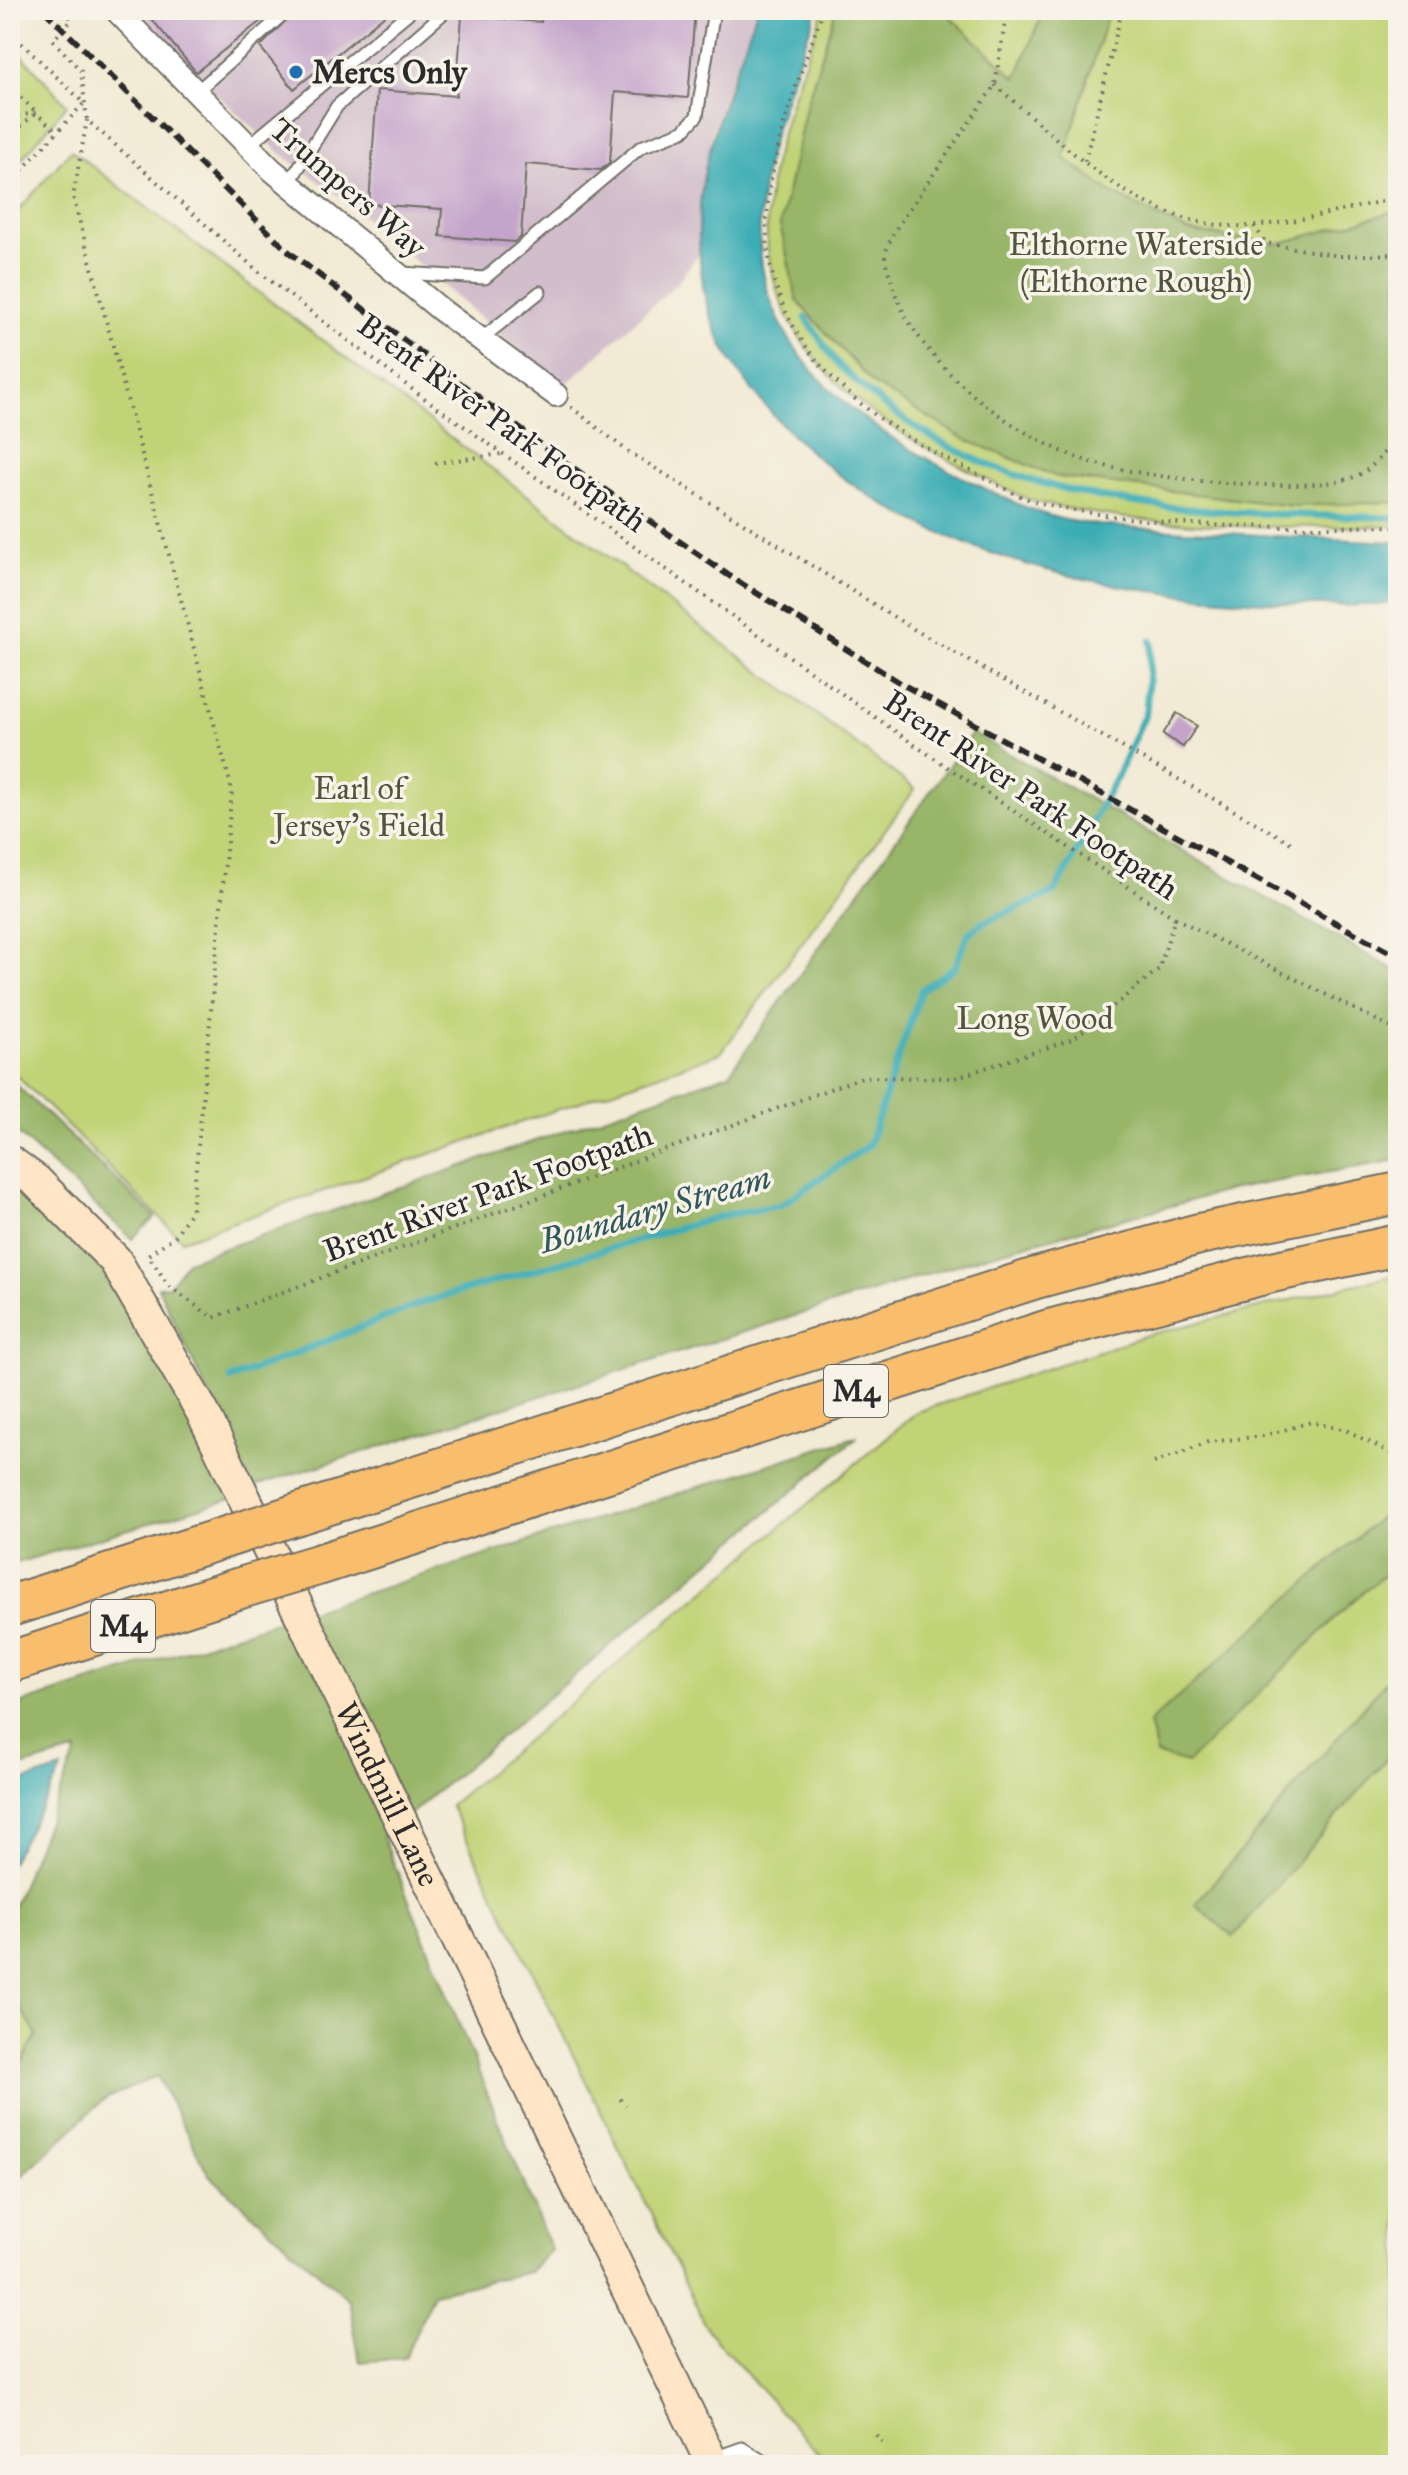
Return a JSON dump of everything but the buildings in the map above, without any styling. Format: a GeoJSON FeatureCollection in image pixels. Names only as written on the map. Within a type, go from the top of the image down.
{"type":"FeatureCollection","features":[{"type":"Feature","properties":{"kind":"highway","name":"M4"},"geometry":{"type":"LineString","coordinates":[[10,1606],[1036,1278],[1199,1234],[1398,1193]]}},
{"type":"Feature","properties":{"kind":"highway","name":"M4"},"geometry":{"type":"LineString","coordinates":[[10,1662],[1049,1330],[1244,1279],[1398,1245]]}},
{"type":"Feature","properties":{"kind":"main road","name":"Windmill Lane"},"geometry":{"type":"LineString","coordinates":[[10,1162],[36,1181],[115,1260],[203,1413],[712,2462]]}},
{"type":"Feature","properties":{"kind":"street","name":"Trumpers Way"},"geometry":{"type":"LineString","coordinates":[[116,10],[195,93],[289,183],[397,273],[556,395]]}},
{"type":"Feature","properties":{"kind":"lane"},"geometry":{"type":"LineString","coordinates":[[195,93],[288,10]]}},
{"type":"Feature","properties":{"kind":"lane"},"geometry":{"type":"LineString","coordinates":[[248,146],[412,10]]}},
{"type":"Feature","properties":{"kind":"lane"},"geometry":{"type":"LineString","coordinates":[[289,183],[337,106],[447,10]]}},
{"type":"Feature","properties":{"kind":"lane"},"geometry":{"type":"LineString","coordinates":[[397,273],[485,278],[641,147],[683,131],[697,116],[714,10]]}},
{"type":"Feature","properties":{"kind":"lane"},"geometry":{"type":"LineString","coordinates":[[481,339],[540,292]]}},
{"type":"Feature","properties":{"kind":"lane"},"geometry":{"type":"LineString","coordinates":[[712,2462],[742,2448],[769,2465]]}},
{"type":"Feature","properties":{"kind":"path"},"geometry":{"type":"LineString","coordinates":[[65,10],[72,20],[53,40],[81,71],[87,120]]}},
{"type":"Feature","properties":{"kind":"path"},"geometry":{"type":"LineString","coordinates":[[823,10],[789,114],[772,183],[768,250],[779,296],[793,327],[841,389],[918,446],[1034,501],[1101,514],[1179,521],[1310,528],[1398,526]]}},
{"type":"Feature","properties":{"kind":"path"},"geometry":{"type":"LineString","coordinates":[[1007,10],[995,85],[893,233],[885,258],[894,292],[914,332],[957,381],[1038,442],[1087,462],[1186,479],[1299,486],[1333,483],[1357,477],[1378,461],[1398,437]]}},
{"type":"Feature","properties":{"kind":"path"},"geometry":{"type":"LineString","coordinates":[[1085,161],[1122,10]]}},
{"type":"Feature","properties":{"kind":"path"},"geometry":{"type":"LineString","coordinates":[[10,32],[84,103]]}},
{"type":"Feature","properties":{"kind":"path"},"geometry":{"type":"LineString","coordinates":[[995,85],[1123,192],[1166,215],[1211,225],[1253,225],[1398,198]]}},
{"type":"Feature","properties":{"kind":"path"},"geometry":{"type":"LineString","coordinates":[[10,86],[56,131]]}},
{"type":"Feature","properties":{"kind":"path"},"geometry":{"type":"LineString","coordinates":[[10,183],[84,103]]}},
{"type":"Feature","properties":{"kind":"path"},"geometry":{"type":"LineString","coordinates":[[10,117],[36,113]]}},
{"type":"Feature","properties":{"kind":"path"},"geometry":{"type":"LineString","coordinates":[[10,136],[36,113]]}},
{"type":"Feature","properties":{"kind":"path","name":"Brent River Park Footpath"},"geometry":{"type":"LineString","coordinates":[[87,120],[259,272],[504,454],[916,746],[1175,918],[1159,969],[1073,1039],[955,1078],[862,1077],[213,1318],[169,1286],[148,1255],[175,1236],[192,1210],[232,790],[73,197],[87,120]]}},
{"type":"Feature","properties":{"kind":"path"},"geometry":{"type":"LineString","coordinates":[[1253,225],[1266,243],[1339,256],[1398,254]]}},
{"type":"Feature","properties":{"kind":"path"},"geometry":{"type":"LineString","coordinates":[[556,395],[626,450],[915,630],[1293,844]]}},
{"type":"Feature","properties":{"kind":"path"},"geometry":{"type":"LineString","coordinates":[[435,463],[504,454]]}},
{"type":"Feature","properties":{"kind":"path"},"geometry":{"type":"LineString","coordinates":[[1175,918],[1398,1031]]}},
{"type":"Feature","properties":{"kind":"path"},"geometry":{"type":"LineString","coordinates":[[1154,1463],[1208,1442],[1263,1436],[1311,1422],[1346,1430],[1398,1457]]}},
{"type":"Feature","properties":{"kind":"path"},"geometry":{"type":"LineString","coordinates":[[620,2099],[626,2105]]}},
{"type":"Feature","properties":{"kind":"path"},"geometry":{"type":"LineString","coordinates":[[876,2435],[882,2442]]}},
{"type":"Feature","properties":{"kind":"shaded area"},"geometry":{"type":"Polygon","coordinates":[[[126,10],[757,10],[712,131],[700,196],[700,252],[676,284],[562,388],[340,196],[281,154],[126,10]]]}},
{"type":"Feature","properties":{"kind":"green space","name":"Elthorne Waterside (Elthorne Rough)"},"geometry":{"type":"Polygon","coordinates":[[[823,10],[1398,10],[1398,526],[1263,527],[1171,522],[1126,518],[1037,502],[902,434],[840,386],[814,357],[792,325],[777,290],[768,250],[769,191],[775,160],[823,10]]]}},
{"type":"Feature","properties":{"kind":"green space","name":"Elthorne Waterside (Elthorne Rough)"},"geometry":{"type":"Polygon","coordinates":[[[836,10],[943,10],[1016,78],[1044,10],[1109,10],[1064,158],[1113,194],[1187,231],[1278,244],[1398,210],[1398,502],[1292,506],[1057,477],[966,440],[873,384],[797,301],[780,225],[807,102],[836,10]]]}},
{"type":"Feature","properties":{"kind":"green space"},"geometry":{"type":"Polygon","coordinates":[[[10,42],[67,105],[10,173],[10,42]]]}},
{"type":"Feature","properties":{"kind":"green space","name":"Earl of Jersey's Field"},"geometry":{"type":"Polygon","coordinates":[[[71,150],[915,789],[721,1053],[182,1240],[10,1069],[10,220],[71,150]]]}},
{"type":"Feature","properties":{"kind":"green space","name":"Long Wood"},"geometry":{"type":"Polygon","coordinates":[[[972,733],[1398,972],[1398,1160],[1234,1189],[988,1255],[252,1487],[158,1287],[169,1286],[187,1261],[729,1074],[972,733]]]}},
{"type":"Feature","properties":{"kind":"green space"},"geometry":{"type":"Polygon","coordinates":[[[10,1079],[155,1217],[132,1239],[10,1126],[10,1079]]]}},
{"type":"Feature","properties":{"kind":"green space"},"geometry":{"type":"Polygon","coordinates":[[[10,1175],[107,1269],[239,1496],[10,1565],[10,1175]]]}},
{"type":"Feature","properties":{"kind":"green space"},"geometry":{"type":"Polygon","coordinates":[[[1398,1274],[1398,2465],[829,2465],[709,2332],[450,1805],[917,1412],[1147,1335],[1398,1274]]]}},
{"type":"Feature","properties":{"kind":"green space"},"geometry":{"type":"Polygon","coordinates":[[[858,1436],[383,1837],[551,2250],[529,2272],[433,2293],[405,2358],[360,2362],[349,2300],[209,2175],[157,2076],[103,2100],[10,2187],[10,2083],[37,2035],[10,1992],[10,1914],[77,1751],[10,1770],[10,1707],[858,1436]]]}},
{"type":"Feature","properties":{"kind":"green space"},"geometry":{"type":"Polygon","coordinates":[[[1398,1501],[1398,1564],[1355,1599],[1187,1763],[1157,1755],[1149,1723],[1398,1501]]]}},
{"type":"Feature","properties":{"kind":"green space"},"geometry":{"type":"Polygon","coordinates":[[[1398,1667],[1398,1746],[1233,1937],[1195,1904],[1398,1667]]]}},
{"type":"Feature","properties":{"kind":"green space"},"geometry":{"type":"Polygon","coordinates":[[[10,1992],[37,2035],[10,2083],[10,1992]]]}},
{"type":"Feature","properties":{"kind":"water"},"geometry":{"type":"Polygon","coordinates":[[[757,10],[817,10],[785,100],[767,163],[762,194],[761,257],[770,298],[786,334],[810,367],[838,396],[904,446],[940,466],[1011,501],[1059,518],[1128,528],[1398,542],[1398,602],[1341,606],[1180,595],[1047,570],[983,550],[921,524],[863,491],[810,451],[762,402],[732,362],[711,318],[703,285],[699,246],[704,176],[721,112],[757,10]]]}},
{"type":"Feature","properties":{"kind":"water"},"geometry":{"type":"Polygon","coordinates":[[[62,1769],[10,1864],[10,1785],[62,1769]]]}},
{"type":"Feature","properties":{"kind":"waterway"},"geometry":{"type":"LineString","coordinates":[[806,318],[842,368],[902,418],[965,455],[1033,480],[1103,497],[1175,508],[1398,518]]}},
{"type":"Feature","properties":{"kind":"waterway","name":"Boundary Stream"},"geometry":{"type":"LineString","coordinates":[[231,1379],[424,1302],[721,1216],[781,1205],[869,1145],[921,990],[955,967],[968,934],[982,923],[1055,892],[1118,774],[1146,712],[1151,641]]}},
{"type":"Feature","properties":{"kind":"railway"},"geometry":{"type":"LineString","coordinates":[[44,10],[289,252],[553,454],[728,575],[902,684],[1398,957]]}},
{"type":"Feature","properties":{"kind":"place","name":"Mercs Only"},"geometry":{"type":"Point","coordinates":[296,72]}}]}
